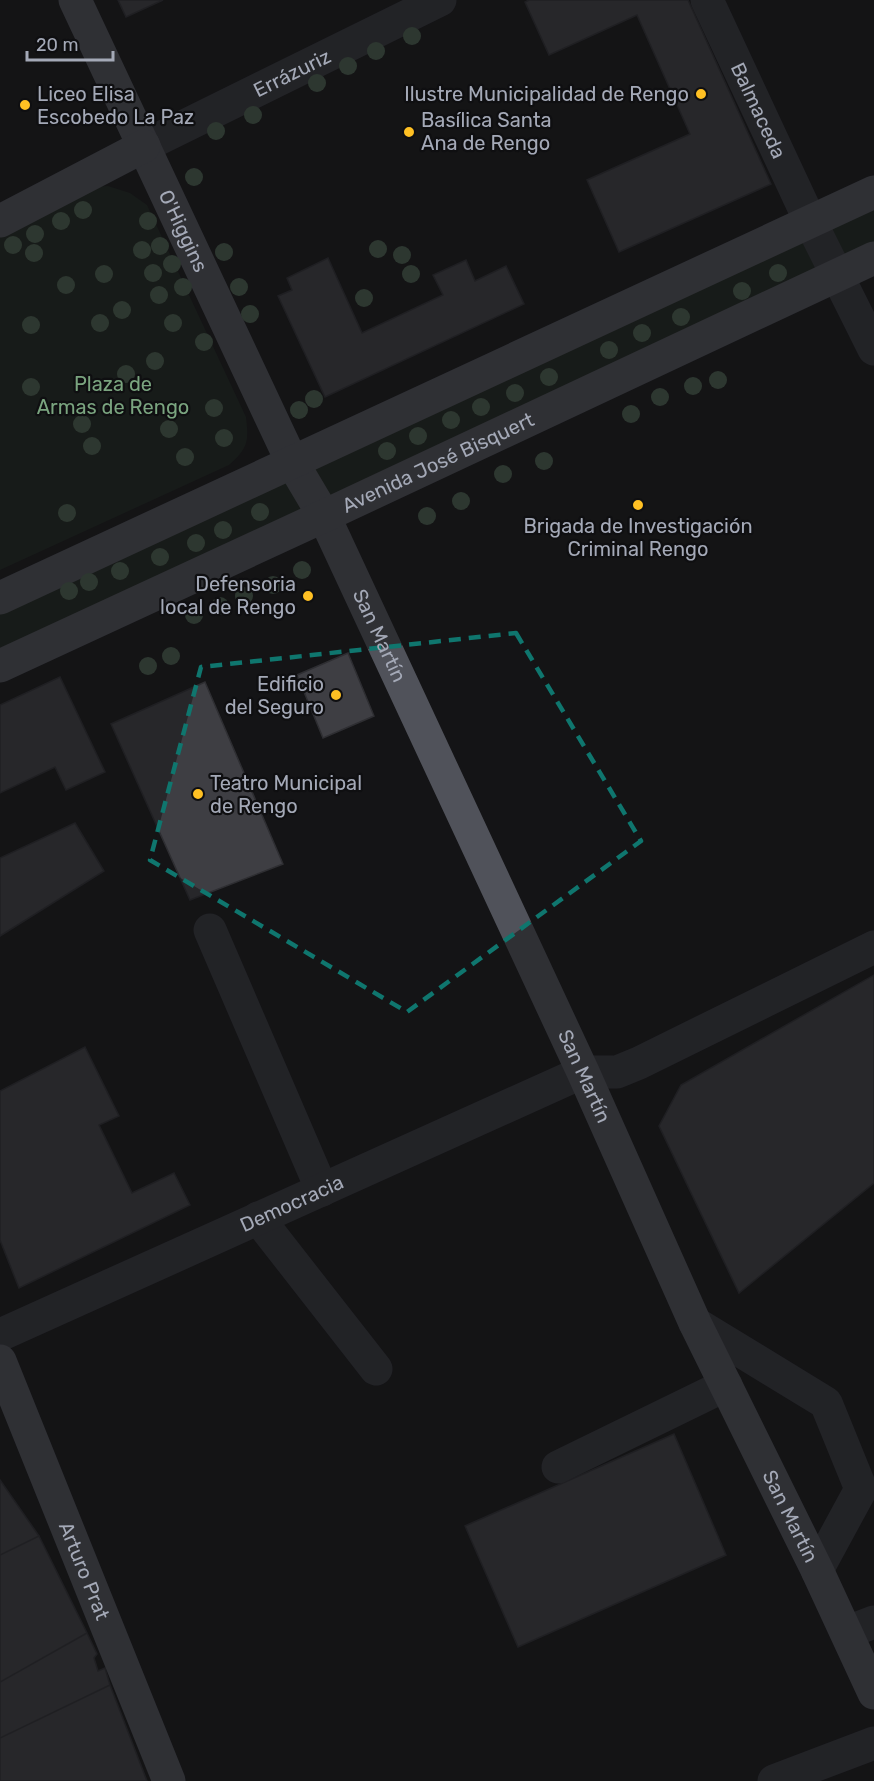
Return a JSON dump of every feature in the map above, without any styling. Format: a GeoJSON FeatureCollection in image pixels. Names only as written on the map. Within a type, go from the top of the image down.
{"type":"FeatureCollection","features":[{"type":"Feature","properties":{"kind":"main road","name":"O'Higgins"},"geometry":{"type":"LineString","coordinates":[[75,0],[292,462]]}},
{"type":"Feature","properties":{"kind":"main road"},"geometry":{"type":"LineString","coordinates":[[0,221],[144,146]]}},
{"type":"Feature","properties":{"kind":"main road"},"geometry":{"type":"LineString","coordinates":[[0,598],[874,192]]}},
{"type":"Feature","properties":{"kind":"main road","name":"Avenida José Bisquert"},"geometry":{"type":"LineString","coordinates":[[0,666],[874,258]]}},
{"type":"Feature","properties":{"kind":"main road","name":"San Martín"},"geometry":{"type":"LineString","coordinates":[[292,462],[324,516],[583,1072],[695,1323],[818,1570],[861,1627],[874,1693]]}},
{"type":"Feature","properties":{"kind":"main road","name":"Arturo Prat"},"geometry":{"type":"LineString","coordinates":[[0,1361],[169,1781]]}},
{"type":"Feature","properties":{"kind":"street","name":"Errázuriz"},"geometry":{"type":"LineString","coordinates":[[144,146],[440,0]]}},
{"type":"Feature","properties":{"kind":"street","name":"Balmaceda"},"geometry":{"type":"LineString","coordinates":[[707,0],[810,221],[874,349]]}},
{"type":"Feature","properties":{"kind":"street"},"geometry":{"type":"LineString","coordinates":[[210,930],[322,1190]]}},
{"type":"Feature","properties":{"kind":"street"},"geometry":{"type":"LineString","coordinates":[[583,1072],[616,1072],[639,1063],[874,947]]}},
{"type":"Feature","properties":{"kind":"street","name":"Democracia"},"geometry":{"type":"LineString","coordinates":[[0,1335],[583,1072]]}},
{"type":"Feature","properties":{"kind":"street"},"geometry":{"type":"LineString","coordinates":[[258,1218],[376,1369]]}},
{"type":"Feature","properties":{"kind":"street"},"geometry":{"type":"LineString","coordinates":[[695,1323],[826,1403],[861,1489],[818,1570]]}},
{"type":"Feature","properties":{"kind":"street"},"geometry":{"type":"LineString","coordinates":[[558,1467],[726,1385]]}},
{"type":"Feature","properties":{"kind":"street"},"geometry":{"type":"LineString","coordinates":[[774,1781],[874,1743]]}},
{"type":"Feature","properties":{"kind":"highlighted area"},"geometry":{"type":"Polygon","coordinates":[[[516,633],[641,841],[407,1012],[150,860],[201,667],[516,633]]]}},
{"type":"Feature","properties":{"kind":"green space","name":"Plaza de Armas de Rengo"},"geometry":{"type":"Polygon","coordinates":[[[108,186],[130,193],[147,205],[246,417],[246,444],[229,465],[0,570],[0,233],[89,187],[108,186]]]}},
{"type":"Feature","properties":{"kind":"green space"},"geometry":{"type":"Polygon","coordinates":[[[874,199],[874,250],[0,654],[0,605],[874,199]]]}},
{"type":"Feature","properties":{"kind":"building"},"geometry":{"type":"Polygon","coordinates":[[[118,0],[163,0],[126,17],[118,0]]]}},
{"type":"Feature","properties":{"kind":"building","name":"Ilustre Municipalidad de Rengo"},"geometry":{"type":"Polygon","coordinates":[[[529,0],[688,0],[771,184],[619,252],[587,180],[690,134],[637,15],[549,55],[525,2],[529,0]]]}},
{"type":"Feature","properties":{"kind":"building"},"geometry":{"type":"Polygon","coordinates":[[[328,258],[362,333],[443,295],[433,275],[466,260],[475,281],[506,266],[524,304],[325,397],[278,296],[292,290],[287,278],[328,258]]]}},
{"type":"Feature","properties":{"kind":"building","name":"Edificio del Seguro"},"geometry":{"type":"Polygon","coordinates":[[[348,653],[374,716],[323,738],[297,675],[348,653]]]}},
{"type":"Feature","properties":{"kind":"building"},"geometry":{"type":"Polygon","coordinates":[[[60,677],[105,772],[66,790],[55,767],[0,793],[0,705],[60,677]]]}},
{"type":"Feature","properties":{"kind":"building","name":"Teatro Municipal de Rengo"},"geometry":{"type":"Polygon","coordinates":[[[205,682],[283,864],[190,900],[111,724],[205,682]]]}},
{"type":"Feature","properties":{"kind":"building"},"geometry":{"type":"Polygon","coordinates":[[[75,823],[104,871],[0,936],[0,858],[75,823]]]}},
{"type":"Feature","properties":{"kind":"building"},"geometry":{"type":"Polygon","coordinates":[[[874,975],[874,1183],[739,1293],[659,1126],[681,1085],[874,975]]]}},
{"type":"Feature","properties":{"kind":"building"},"geometry":{"type":"Polygon","coordinates":[[[85,1047],[119,1116],[99,1125],[132,1193],[174,1173],[190,1205],[19,1288],[0,1240],[0,1091],[85,1047]]]}},
{"type":"Feature","properties":{"kind":"building"},"geometry":{"type":"Polygon","coordinates":[[[674,1434],[726,1555],[518,1647],[465,1526],[674,1434]]]}},
{"type":"Feature","properties":{"kind":"building"},"geometry":{"type":"Polygon","coordinates":[[[0,1480],[39,1536],[0,1555],[0,1480]]]}},
{"type":"Feature","properties":{"kind":"building"},"geometry":{"type":"Polygon","coordinates":[[[39,1536],[87,1633],[0,1682],[0,1555],[39,1536]]]}},
{"type":"Feature","properties":{"kind":"building"},"geometry":{"type":"Polygon","coordinates":[[[87,1633],[97,1654],[94,1658],[98,1671],[105,1668],[110,1685],[0,1738],[0,1682],[87,1633]]]}},
{"type":"Feature","properties":{"kind":"building"},"geometry":{"type":"Polygon","coordinates":[[[110,1685],[147,1781],[0,1781],[0,1738],[110,1685]]]}},
{"type":"Feature","properties":{"kind":"place","name":"Ilustre Municipalidad de Rengo"},"geometry":{"type":"Point","coordinates":[701,94]}},
{"type":"Feature","properties":{"kind":"place","name":"Liceo Elisa Escobedo La Paz"},"geometry":{"type":"Point","coordinates":[25,105]}},
{"type":"Feature","properties":{"kind":"place","name":"Basílica Santa Ana de Rengo"},"geometry":{"type":"Point","coordinates":[409,132]}},
{"type":"Feature","properties":{"kind":"place","name":"Brigada de Investigación Criminal Rengo"},"geometry":{"type":"Point","coordinates":[638,505]}},
{"type":"Feature","properties":{"kind":"place","name":"Defensoria local de Rengo"},"geometry":{"type":"Point","coordinates":[308,596]}},
{"type":"Feature","properties":{"kind":"place","name":"Edificio del Seguro"},"geometry":{"type":"Point","coordinates":[336,695]}},
{"type":"Feature","properties":{"kind":"place","name":"Teatro Municipal de Rengo"},"geometry":{"type":"Point","coordinates":[198,794]}}]}
